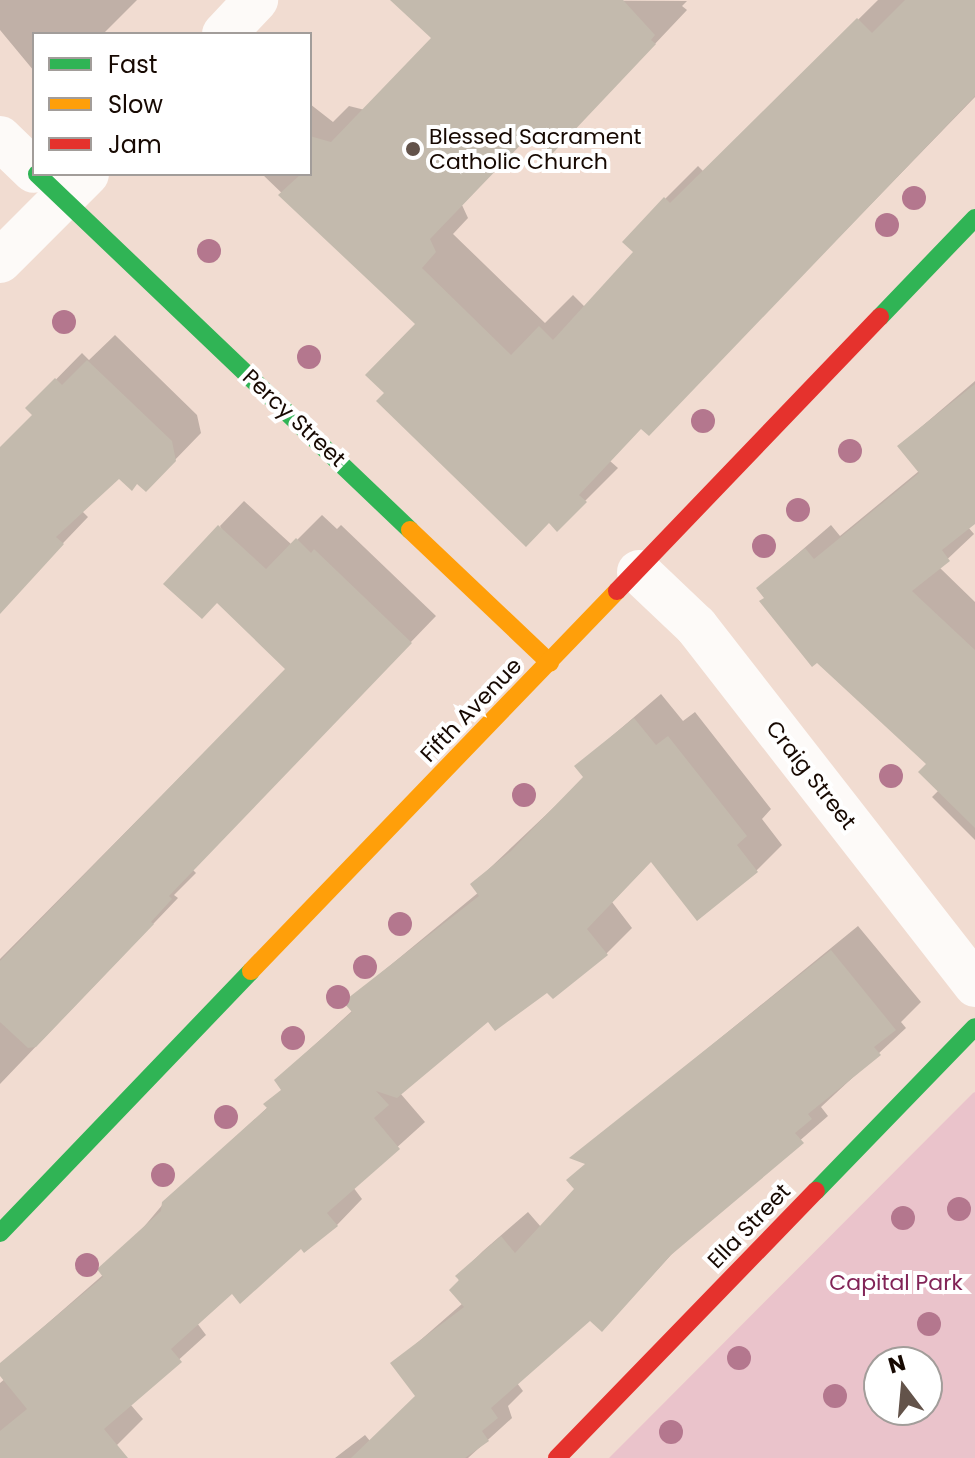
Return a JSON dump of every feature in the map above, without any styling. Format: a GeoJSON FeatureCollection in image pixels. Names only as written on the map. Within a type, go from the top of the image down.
{"type":"FeatureCollection","features":[{"type":"Feature","properties":{"kind":"street"},"geometry":{"type":"LineString","coordinates":[[226,32],[256,0]]}},
{"type":"Feature","properties":{"kind":"street","name":"Percy Street"},"geometry":{"type":"LineString","coordinates":[[0,138],[32,162]]}},
{"type":"Feature","properties":{"kind":"street"},"geometry":{"type":"LineString","coordinates":[[0,261],[55,179]]}},
{"type":"Feature","properties":{"kind":"street","name":"Percy Street"},"geometry":{"type":"LineString","coordinates":[[55,179],[550,663]]}},
{"type":"Feature","properties":{"kind":"street","name":"Fifth Avenue"},"geometry":{"type":"LineString","coordinates":[[0,1233],[639,572],[975,218]]}},
{"type":"Feature","properties":{"kind":"street","name":"Craig Street"},"geometry":{"type":"LineString","coordinates":[[639,572],[696,626],[975,985]]}},
{"type":"Feature","properties":{"kind":"street","name":"Ella Street"},"geometry":{"type":"LineString","coordinates":[[557,1458],[975,1027]]}},
{"type":"Feature","properties":{"kind":"green space","name":"Capital Park"},"geometry":{"type":"Polygon","coordinates":[[[975,1092],[975,1458],[609,1458],[973,1093],[975,1092]]]}},
{"type":"Feature","properties":{"kind":"building"},"geometry":{"type":"Polygon","coordinates":[[[390,0],[623,0],[655,35],[651,40],[656,44],[552,154],[531,134],[430,239],[436,252],[422,268],[511,355],[539,326],[553,340],[633,252],[622,242],[664,197],[670,203],[857,18],[872,33],[905,0],[975,0],[975,96],[649,436],[641,429],[579,495],[587,502],[557,532],[549,523],[526,547],[376,401],[384,393],[365,375],[415,324],[278,195],[299,176],[312,176],[312,137],[331,142],[431,38],[390,0]]]}},
{"type":"Feature","properties":{"kind":"building"},"geometry":{"type":"Polygon","coordinates":[[[87,360],[172,441],[176,461],[146,492],[137,484],[132,491],[119,479],[56,537],[64,544],[0,614],[0,447],[32,415],[25,408],[55,378],[62,385],[87,360]]]}},
{"type":"Feature","properties":{"kind":"building"},"geometry":{"type":"Polygon","coordinates":[[[975,384],[975,524],[942,550],[950,561],[912,591],[975,650],[975,828],[918,772],[926,764],[817,663],[812,667],[759,601],[764,598],[756,588],[805,548],[814,559],[919,473],[897,446],[975,384]]]}},
{"type":"Feature","properties":{"kind":"building"},"geometry":{"type":"Polygon","coordinates":[[[218,525],[266,569],[296,538],[311,553],[314,549],[412,643],[169,896],[172,899],[151,922],[154,924],[36,1047],[28,1048],[0,1022],[0,961],[285,669],[217,603],[202,619],[163,584],[218,525]]]}},
{"type":"Feature","properties":{"kind":"building"},"geometry":{"type":"Polygon","coordinates":[[[634,718],[656,745],[668,736],[747,836],[737,845],[758,872],[697,921],[651,862],[587,929],[608,955],[553,999],[547,993],[495,1031],[488,1022],[397,1098],[376,1091],[389,1105],[374,1118],[400,1149],[327,1213],[338,1226],[304,1253],[301,1249],[240,1304],[232,1294],[171,1349],[182,1362],[104,1429],[128,1458],[0,1458],[0,1431],[27,1409],[0,1376],[0,1363],[103,1277],[97,1269],[161,1211],[162,1202],[267,1108],[263,1104],[281,1090],[274,1080],[352,1012],[343,1002],[479,896],[470,884],[511,851],[583,777],[574,766],[634,718]]]}},
{"type":"Feature","properties":{"kind":"building"},"geometry":{"type":"Polygon","coordinates":[[[831,950],[896,1030],[874,1047],[881,1055],[808,1114],[812,1119],[795,1133],[804,1143],[671,1255],[602,1332],[590,1321],[491,1408],[498,1418],[482,1431],[489,1441],[465,1458],[351,1458],[415,1396],[390,1363],[464,1307],[449,1290],[459,1280],[455,1276],[501,1236],[515,1253],[574,1189],[566,1180],[585,1164],[569,1158],[831,950]]]}},
{"type":"Feature","properties":{"kind":"traffic: fast"},"geometry":{"type":"LineString","coordinates":[[39,176],[410,530]]}},
{"type":"Feature","properties":{"kind":"traffic: fast"},"geometry":{"type":"LineString","coordinates":[[880,317],[975,218]]}},
{"type":"Feature","properties":{"kind":"traffic: fast"},"geometry":{"type":"LineString","coordinates":[[0,1233],[251,971]]}},
{"type":"Feature","properties":{"kind":"traffic: fast"},"geometry":{"type":"LineString","coordinates":[[816,1191],[975,1027]]}},
{"type":"Feature","properties":{"kind":"traffic: slow"},"geometry":{"type":"LineString","coordinates":[[410,530],[550,663]]}},
{"type":"Feature","properties":{"kind":"traffic: slow"},"geometry":{"type":"LineString","coordinates":[[251,971],[617,591]]}},
{"type":"Feature","properties":{"kind":"traffic: jam"},"geometry":{"type":"LineString","coordinates":[[617,591],[880,317]]}},
{"type":"Feature","properties":{"kind":"traffic: jam"},"geometry":{"type":"LineString","coordinates":[[557,1458],[816,1191]]}},
{"type":"Feature","properties":{"kind":"place","name":"Blessed Sacrament Catholic Church"},"geometry":{"type":"Point","coordinates":[413,149]}}]}
